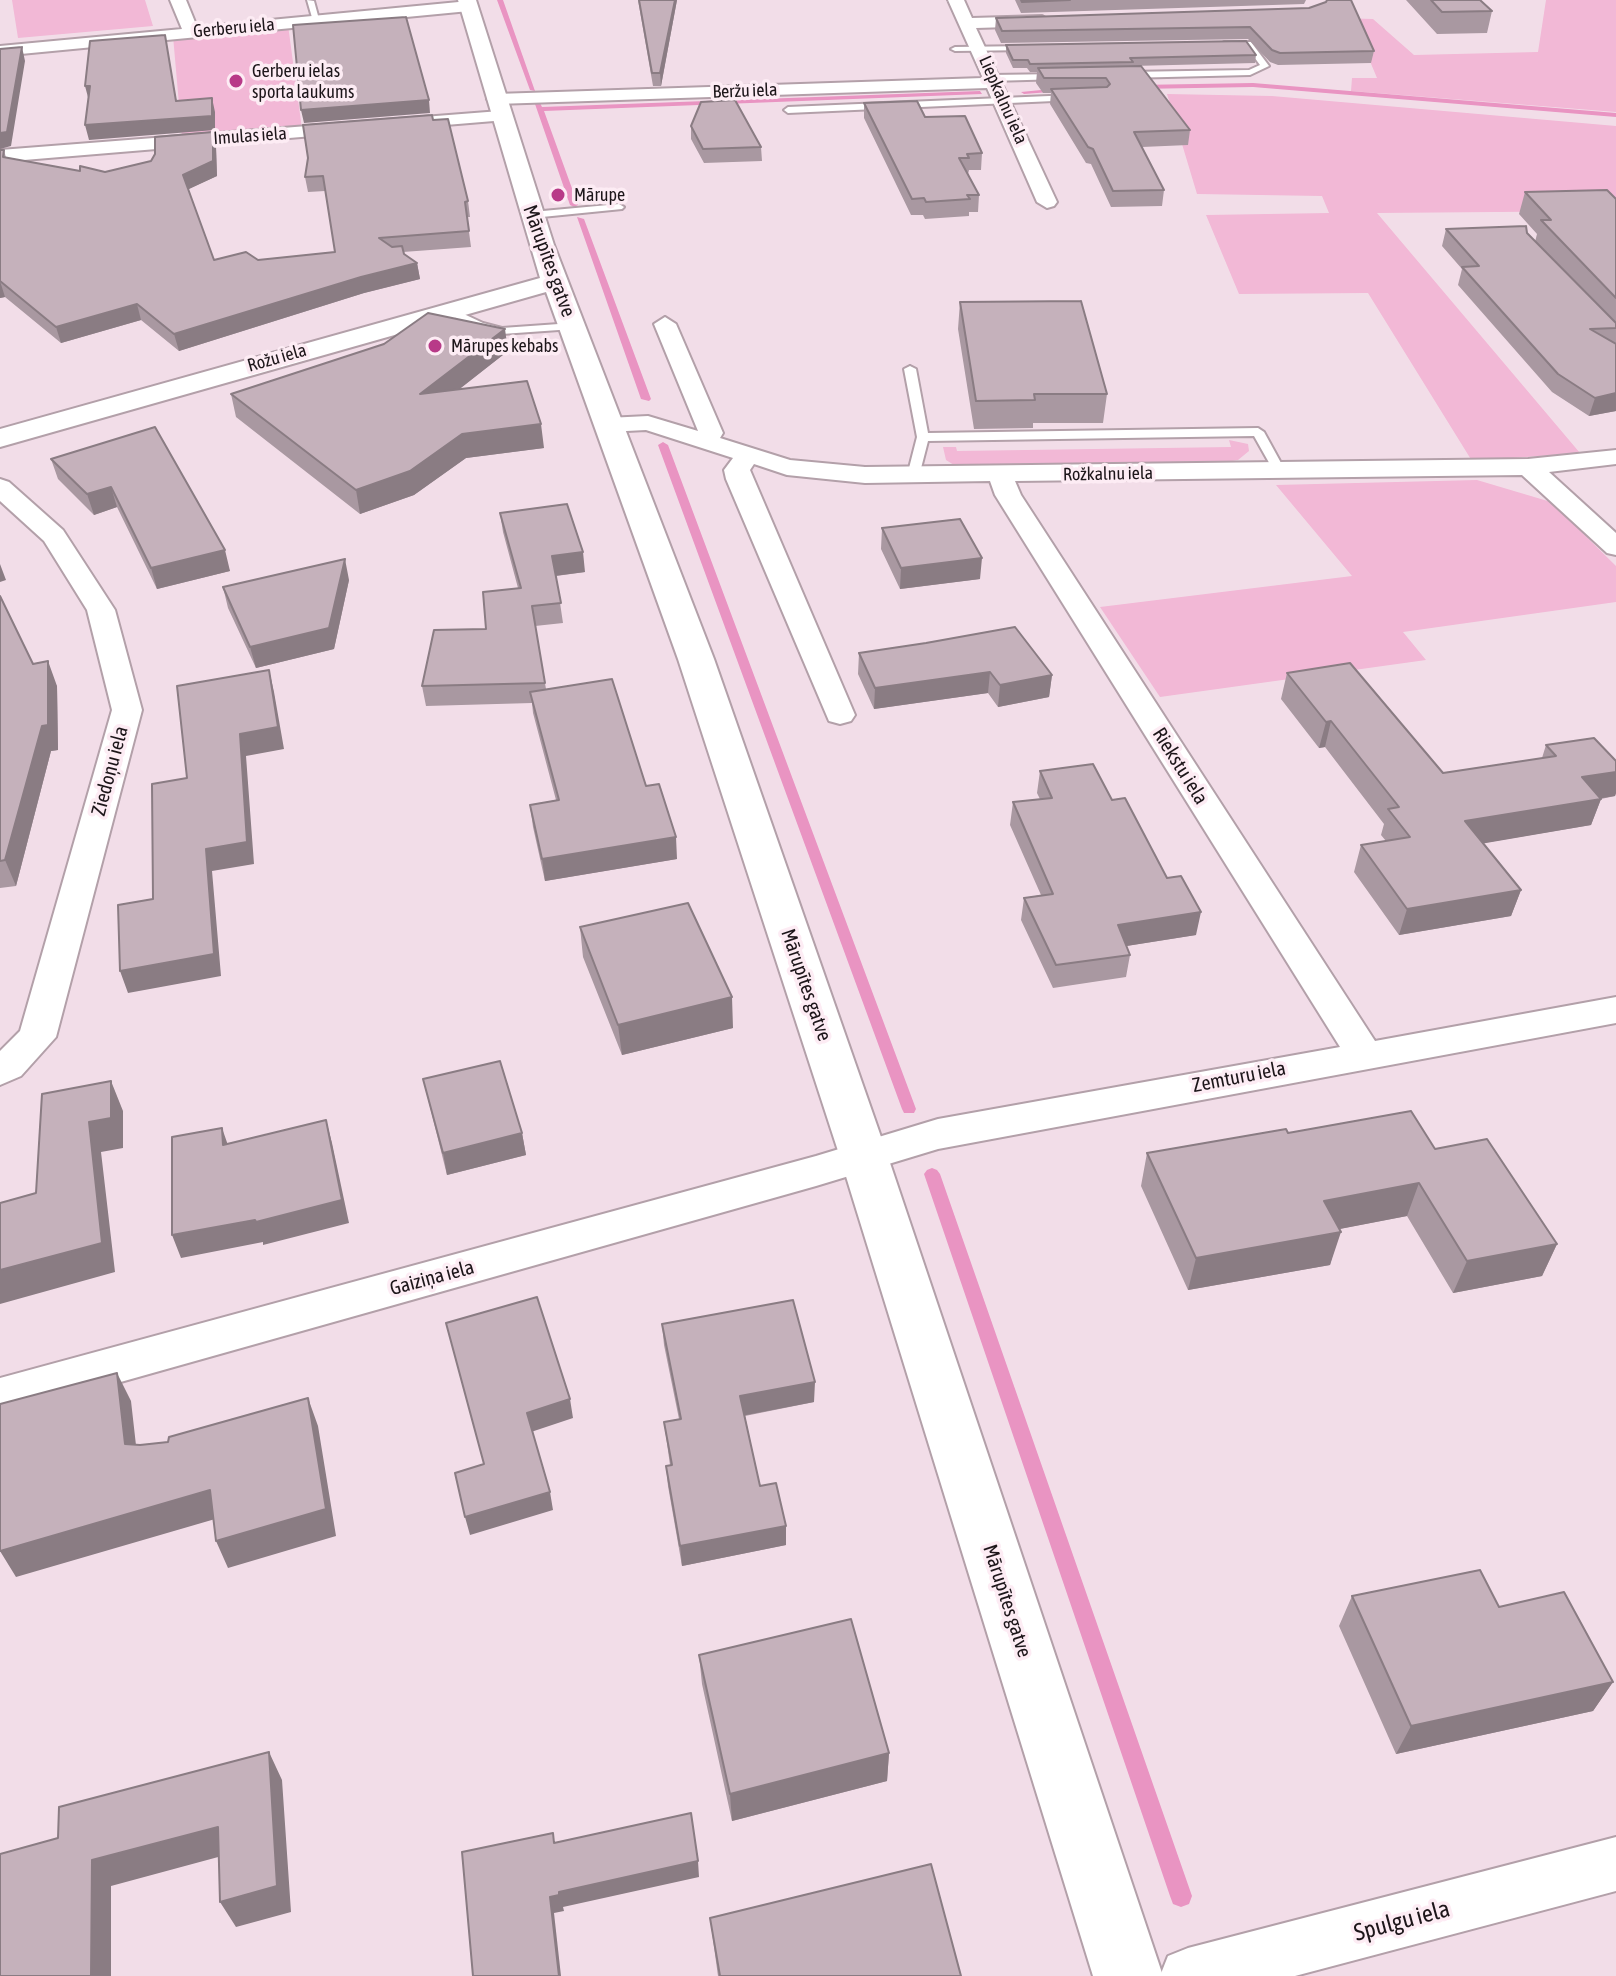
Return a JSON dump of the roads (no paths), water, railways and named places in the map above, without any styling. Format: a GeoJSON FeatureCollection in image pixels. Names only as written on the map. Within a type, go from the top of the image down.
{"type":"FeatureCollection","features":[{"type":"Feature","properties":{"kind":"street"},"geometry":{"type":"LineString","coordinates":[[178,0],[191,32]]}},
{"type":"Feature","properties":{"kind":"street","name":"Liepkalnu iela"},"geometry":{"type":"LineString","coordinates":[[956,0],[969,23],[1047,202]]}},
{"type":"Feature","properties":{"kind":"street","name":"Gerberu iela"},"geometry":{"type":"LineString","coordinates":[[0,51],[317,21],[468,3]]}},
{"type":"Feature","properties":{"kind":"street","name":"Mārupītes gatve"},"geometry":{"type":"LineString","coordinates":[[468,3],[554,282],[573,326],[627,424],[696,659],[864,1157],[1128,1976]]}},
{"type":"Feature","properties":{"kind":"street"},"geometry":{"type":"LineString","coordinates":[[969,23],[1059,21]]}},
{"type":"Feature","properties":{"kind":"street","name":"Beržu iela"},"geometry":{"type":"LineString","coordinates":[[498,108],[992,81]]}},
{"type":"Feature","properties":{"kind":"street","name":"Imulas iela"},"geometry":{"type":"LineString","coordinates":[[0,156],[498,108]]}},
{"type":"Feature","properties":{"kind":"street"},"geometry":{"type":"LineString","coordinates":[[145,144],[147,169]]}},
{"type":"Feature","properties":{"kind":"street"},"geometry":{"type":"LineString","coordinates":[[90,173],[92,149]]}},
{"type":"Feature","properties":{"kind":"street","name":"Rožu iela"},"geometry":{"type":"LineString","coordinates":[[0,438],[554,282]]}},
{"type":"Feature","properties":{"kind":"street"},"geometry":{"type":"LineString","coordinates":[[665,324],[711,433],[704,441]]}},
{"type":"Feature","properties":{"kind":"street"},"geometry":{"type":"LineString","coordinates":[[627,424],[697,397]]}},
{"type":"Feature","properties":{"kind":"street","name":"Rožkalnu iela"},"geometry":{"type":"LineString","coordinates":[[627,424],[827,474],[1001,476],[1528,467],[1616,457]]}},
{"type":"Feature","properties":{"kind":"street"},"geometry":{"type":"LineString","coordinates":[[747,456],[737,470],[739,479],[840,715]]}},
{"type":"Feature","properties":{"kind":"street"},"geometry":{"type":"LineString","coordinates":[[1528,467],[1616,547]]}},
{"type":"Feature","properties":{"kind":"street","name":"Riekstu iela"},"geometry":{"type":"LineString","coordinates":[[1001,476],[1016,508],[1364,1054]]}},
{"type":"Feature","properties":{"kind":"street","name":"Ziedoņu iela"},"geometry":{"type":"LineString","coordinates":[[0,487],[54,536],[101,610],[127,710],[37,1037],[0,1071]]}},
{"type":"Feature","properties":{"kind":"street","name":"Zemturu iela"},"geometry":{"type":"LineString","coordinates":[[864,1157],[950,1132],[1616,1010]]}},
{"type":"Feature","properties":{"kind":"street","name":"Gaiziņa iela"},"geometry":{"type":"LineString","coordinates":[[0,1397],[864,1157]]}},
{"type":"Feature","properties":{"kind":"street","name":"Spulgu iela"},"geometry":{"type":"LineString","coordinates":[[1188,1976],[1616,1864]]}},
{"type":"Feature","properties":{"kind":"lane"},"geometry":{"type":"LineString","coordinates":[[310,1],[317,21]]}},
{"type":"Feature","properties":{"kind":"lane"},"geometry":{"type":"LineString","coordinates":[[1113,75],[1250,72],[1265,66],[1248,44],[1218,45]]}},
{"type":"Feature","properties":{"kind":"lane"},"geometry":{"type":"LineString","coordinates":[[955,49],[1034,48]]}},
{"type":"Feature","properties":{"kind":"lane"},"geometry":{"type":"LineString","coordinates":[[992,81],[1067,77]]}},
{"type":"Feature","properties":{"kind":"lane"},"geometry":{"type":"LineString","coordinates":[[788,110],[1088,98]]}},
{"type":"Feature","properties":{"kind":"lane"},"geometry":{"type":"LineString","coordinates":[[532,215],[619,207]]}},
{"type":"Feature","properties":{"kind":"lane"},"geometry":{"type":"LineString","coordinates":[[451,311],[479,326],[502,331],[573,326]]}},
{"type":"Feature","properties":{"kind":"lane"},"geometry":{"type":"LineString","coordinates":[[910,369],[923,437],[913,476]]}},
{"type":"Feature","properties":{"kind":"lane"},"geometry":{"type":"LineString","coordinates":[[923,437],[1258,432],[1280,472]]}},
{"type":"Feature","properties":{"kind":"waterway"},"geometry":{"type":"LineString","coordinates":[[500,0],[533,90]]}},
{"type":"Feature","properties":{"kind":"waterway"},"geometry":{"type":"LineString","coordinates":[[1138,87],[1253,85],[1616,115]]}},
{"type":"Feature","properties":{"kind":"waterway"},"geometry":{"type":"LineString","coordinates":[[1024,92],[1061,90]]}},
{"type":"Feature","properties":{"kind":"waterway"},"geometry":{"type":"LineString","coordinates":[[540,109],[980,93]]}},
{"type":"Feature","properties":{"kind":"waterway"},"geometry":{"type":"LineString","coordinates":[[538,104],[574,205]]}},
{"type":"Feature","properties":{"kind":"waterway"},"geometry":{"type":"LineString","coordinates":[[580,219],[646,399]]}},
{"type":"Feature","properties":{"kind":"waterway"},"geometry":{"type":"LineString","coordinates":[[663,445],[909,1109]]}},
{"type":"Feature","properties":{"kind":"waterway"},"geometry":{"type":"LineString","coordinates":[[932,1174],[1181,1896]]}},
{"type":"Feature","properties":{"kind":"place","name":"Gerberu ielas sporta laukums"},"geometry":{"type":"Point","coordinates":[236,81]}},
{"type":"Feature","properties":{"kind":"place","name":"Mārupe"},"geometry":{"type":"Point","coordinates":[558,195]}},
{"type":"Feature","properties":{"kind":"place","name":"Mārupes kebabs"},"geometry":{"type":"Point","coordinates":[435,346]}}]}
